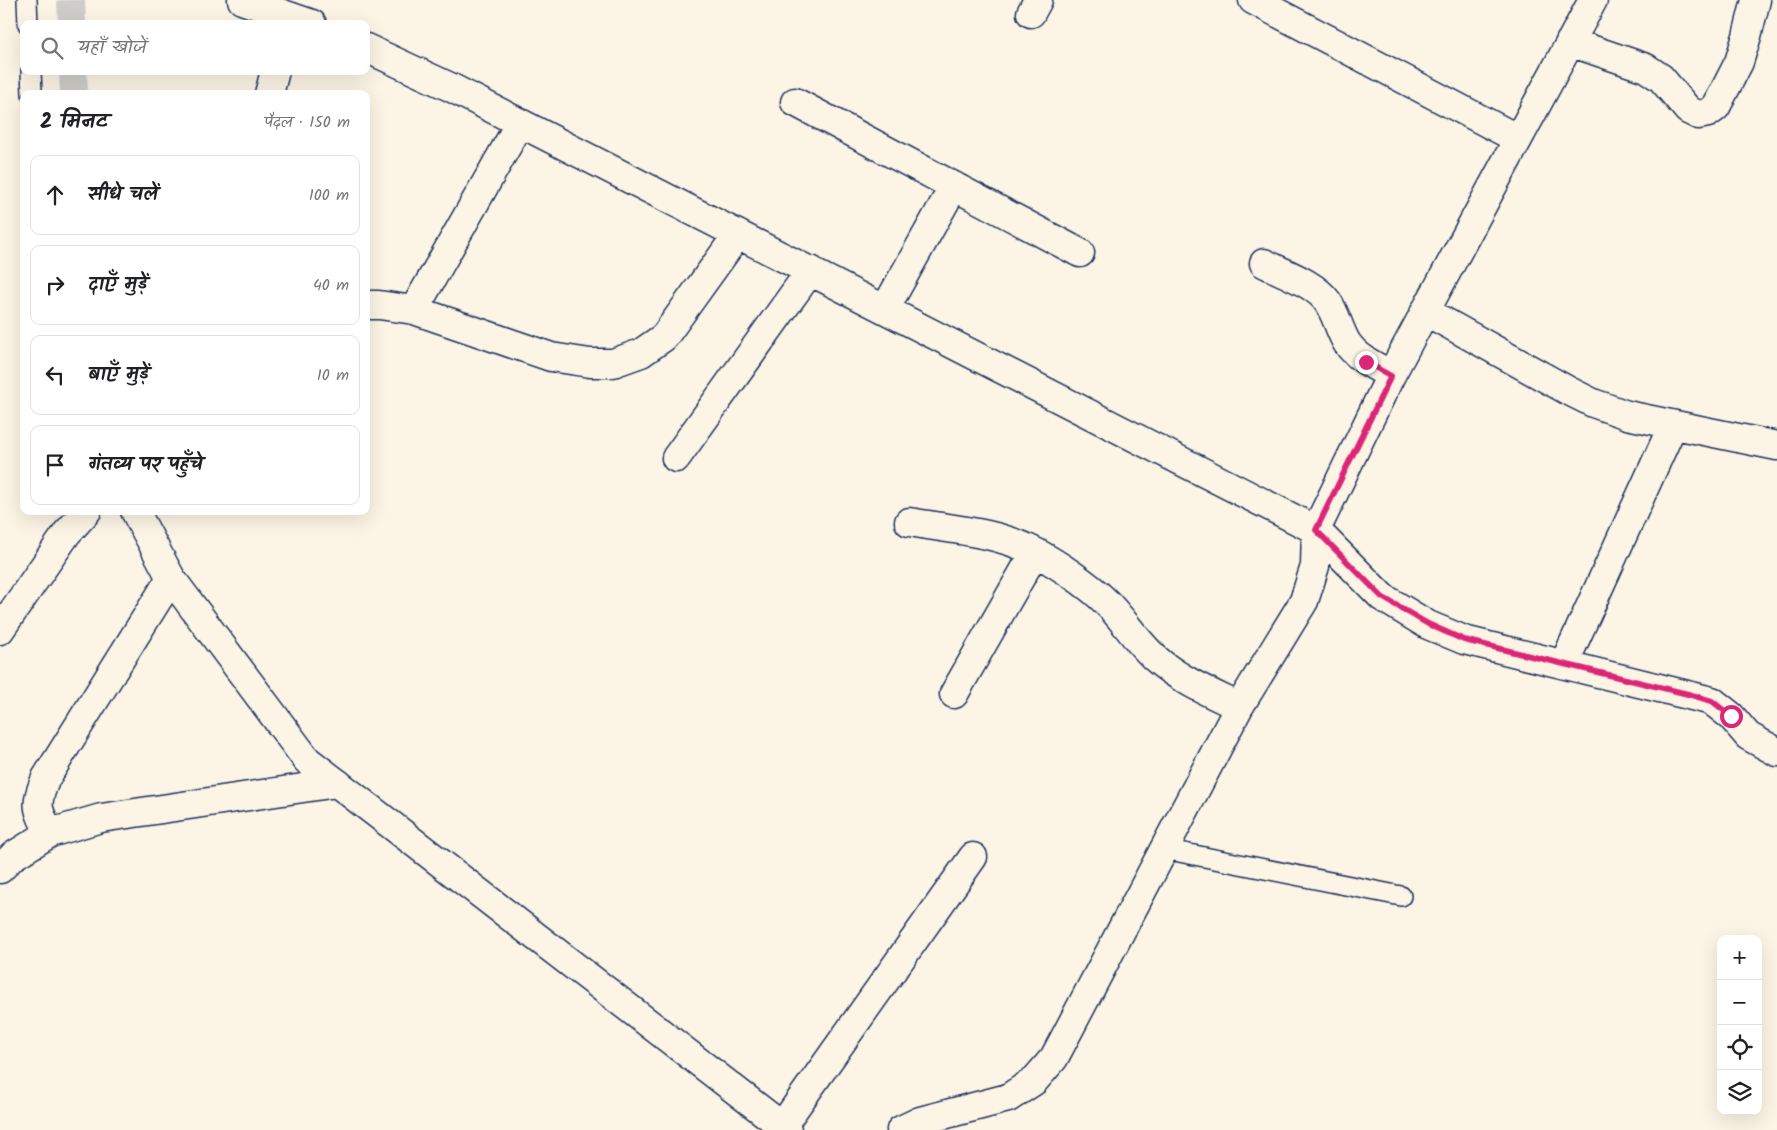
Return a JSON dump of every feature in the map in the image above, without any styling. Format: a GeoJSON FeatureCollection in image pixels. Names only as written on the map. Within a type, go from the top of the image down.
{"type":"FeatureCollection","features":[{"type":"Feature","properties":{"kind":"street"},"geometry":{"type":"LineString","coordinates":[[242,0],[295,20]]}},
{"type":"Feature","properties":{"kind":"street"},"geometry":{"type":"LineString","coordinates":[[1253,0],[1518,139]]}},
{"type":"Feature","properties":{"kind":"street"},"geometry":{"type":"LineString","coordinates":[[901,1130],[920,1120],[1008,1098],[1034,1081],[1054,1058],[1239,707],[1304,601],[1315,566],[1316,530],[1391,376],[1593,0]]}},
{"type":"Feature","properties":{"kind":"street"},"geometry":{"type":"LineString","coordinates":[[1570,42],[1646,68],[1661,78],[1688,110],[1698,115],[1708,113],[1716,107],[1739,62],[1756,0]]}},
{"type":"Feature","properties":{"kind":"street"},"geometry":{"type":"LineString","coordinates":[[370,50],[520,123],[810,270],[1316,530],[1382,597],[1428,624],[1464,640],[1712,701],[1731,716],[1748,736],[1777,752]]}},
{"type":"Feature","properties":{"kind":"street"},"geometry":{"type":"LineString","coordinates":[[269,90],[274,75]]}},
{"type":"Feature","properties":{"kind":"street"},"geometry":{"type":"LineString","coordinates":[[795,102],[1080,253]]}},
{"type":"Feature","properties":{"kind":"street"},"geometry":{"type":"LineString","coordinates":[[414,310],[520,123]]}},
{"type":"Feature","properties":{"kind":"street"},"geometry":{"type":"LineString","coordinates":[[885,309],[954,186]]}},
{"type":"Feature","properties":{"kind":"street"},"geometry":{"type":"LineString","coordinates":[[370,305],[414,310],[551,357],[590,363],[612,363],[641,353],[664,336],[738,234]]}},
{"type":"Feature","properties":{"kind":"street"},"geometry":{"type":"LineString","coordinates":[[1264,263],[1314,288],[1327,301],[1347,342],[1355,352],[1366,362],[1391,376]]}},
{"type":"Feature","properties":{"kind":"street"},"geometry":{"type":"LineString","coordinates":[[676,458],[810,270]]}},
{"type":"Feature","properties":{"kind":"street"},"geometry":{"type":"LineString","coordinates":[[1425,312],[1593,403],[1626,415],[1777,446]]}},
{"type":"Feature","properties":{"kind":"street"},"geometry":{"type":"LineString","coordinates":[[1564,664],[1673,424]]}},
{"type":"Feature","properties":{"kind":"street"},"geometry":{"type":"LineString","coordinates":[[0,630],[67,533],[83,515]]}},
{"type":"Feature","properties":{"kind":"street"},"geometry":{"type":"LineString","coordinates":[[137,515],[171,578],[307,760],[784,1128],[973,857]]}},
{"type":"Feature","properties":{"kind":"street"},"geometry":{"type":"LineString","coordinates":[[909,522],[1012,542],[1035,552],[1089,587],[1118,616],[1141,645],[1162,664],[1183,678],[1239,707]]}},
{"type":"Feature","properties":{"kind":"street"},"geometry":{"type":"LineString","coordinates":[[954,694],[1035,552]]}},
{"type":"Feature","properties":{"kind":"street"},"geometry":{"type":"LineString","coordinates":[[50,833],[39,813],[38,797],[46,778],[171,578]]}},
{"type":"Feature","properties":{"kind":"street"},"geometry":{"type":"LineString","coordinates":[[0,869],[13,856],[50,833],[101,818],[337,784]]}},
{"type":"Feature","properties":{"kind":"lane"},"geometry":{"type":"LineString","coordinates":[[27,0],[28,20]]}},
{"type":"Feature","properties":{"kind":"lane"},"geometry":{"type":"LineString","coordinates":[[31,75],[32,90]]}},
{"type":"Feature","properties":{"kind":"lane"},"geometry":{"type":"LineString","coordinates":[[1164,849],[1401,896]]}},
{"type":"Feature","properties":{"kind":"tunnel"},"geometry":{"type":"LineString","coordinates":[[71,0],[72,20]]}},
{"type":"Feature","properties":{"kind":"tunnel"},"geometry":{"type":"LineString","coordinates":[[73,75],[74,90]]}},
{"type":"Feature","properties":{"kind":"route"},"geometry":{"type":"LineString","coordinates":[[1366,362],[1391,376],[1316,530],[1382,597],[1428,624],[1464,640],[1688,694],[1712,701],[1731,716]]}}]}
